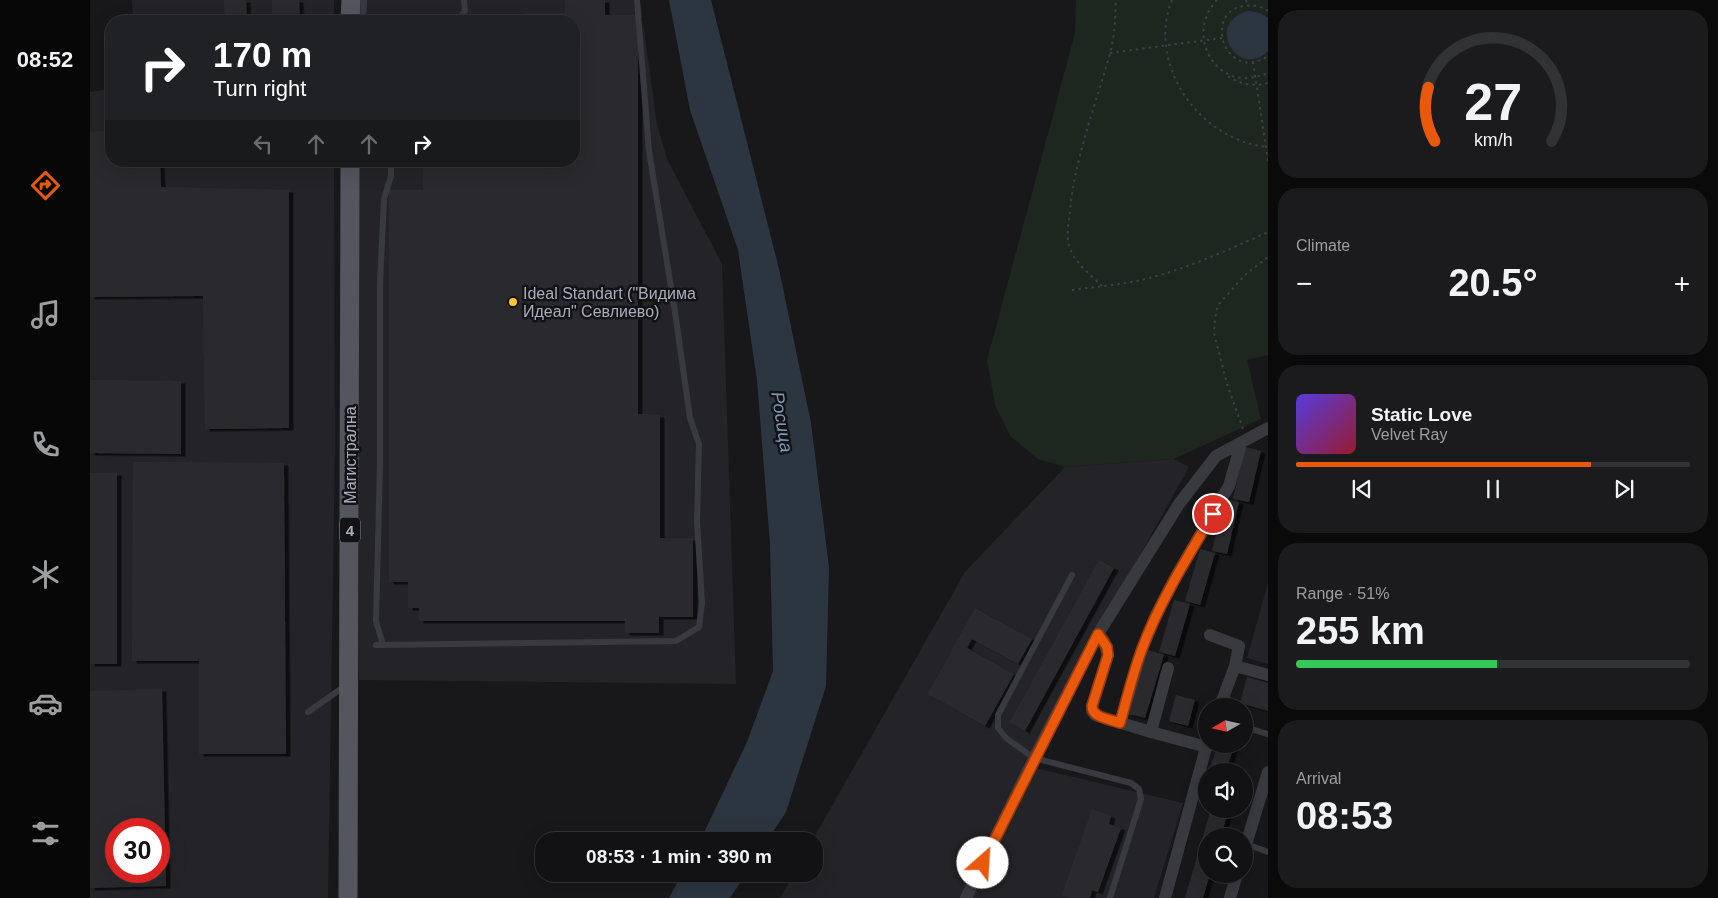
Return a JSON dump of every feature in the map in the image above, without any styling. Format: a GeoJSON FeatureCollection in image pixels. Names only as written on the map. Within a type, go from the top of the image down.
{"type":"FeatureCollection","features":[{"type":"Feature","properties":{"kind":"main road"},"geometry":{"type":"LineString","coordinates":[[350,15],[351,0]]}},
{"type":"Feature","properties":{"kind":"main road","name":"Магистрална"},"geometry":{"type":"LineString","coordinates":[[348,898],[350,167]]}},
{"type":"Feature","properties":{"kind":"street"},"geometry":{"type":"LineString","coordinates":[[966,898],[1034,758],[1098,634],[1179,504],[1216,456],[1268,428]]}},
{"type":"Feature","properties":{"kind":"street"},"geometry":{"type":"LineString","coordinates":[[1120,723],[1142,650],[1155,617],[1176,576],[1229,486],[1244,442]]}},
{"type":"Feature","properties":{"kind":"street"},"geometry":{"type":"LineString","coordinates":[[1098,634],[1107,647],[1108,655],[1092,706],[1092,711],[1095,715],[1151,732],[1198,743]]}},
{"type":"Feature","properties":{"kind":"street"},"geometry":{"type":"LineString","coordinates":[[1210,635],[1239,646],[1235,666],[1223,698]]}},
{"type":"Feature","properties":{"kind":"street"},"geometry":{"type":"LineString","coordinates":[[1235,666],[1268,675]]}},
{"type":"Feature","properties":{"kind":"street"},"geometry":{"type":"LineString","coordinates":[[1151,732],[1168,668]]}},
{"type":"Feature","properties":{"kind":"street"},"geometry":{"type":"LineString","coordinates":[[1164,898],[1205,753]]}},
{"type":"Feature","properties":{"kind":"street"},"geometry":{"type":"LineString","coordinates":[[1251,828],[1268,772]]}},
{"type":"Feature","properties":{"kind":"street"},"geometry":{"type":"LineString","coordinates":[[1230,898],[1234,883]]}},
{"type":"Feature","properties":{"kind":"lane"},"geometry":{"type":"LineString","coordinates":[[363,15],[364,0]]}},
{"type":"Feature","properties":{"kind":"lane"},"geometry":{"type":"LineString","coordinates":[[462,15],[465,11],[464,0]]}},
{"type":"Feature","properties":{"kind":"lane"},"geometry":{"type":"LineString","coordinates":[[391,167],[391,176],[384,199],[380,283],[380,454],[376,621],[379,645],[676,641],[699,627],[702,603],[697,521],[698,444],[690,418],[649,151],[637,0]]}},
{"type":"Feature","properties":{"kind":"lane"},"geometry":{"type":"LineString","coordinates":[[1072,575],[998,715],[998,728],[1006,738],[1034,758],[1131,783],[1139,789],[1141,799],[1110,898]]}},
{"type":"Feature","properties":{"kind":"lane"},"geometry":{"type":"LineString","coordinates":[[308,712],[350,682]]}},
{"type":"Feature","properties":{"kind":"lane"},"geometry":{"type":"LineString","coordinates":[[1253,730],[1268,734]]}},
{"type":"Feature","properties":{"kind":"lane"},"geometry":{"type":"LineString","coordinates":[[1253,849],[1268,852]]}},
{"type":"Feature","properties":{"kind":"path"},"geometry":{"type":"LineString","coordinates":[[1102,286],[1077,262],[1069,246],[1068,233],[1072,192],[1114,34],[1116,0]]}},
{"type":"Feature","properties":{"kind":"path"},"geometry":{"type":"LineString","coordinates":[[1172,0],[1166,22],[1166,45],[1170,67],[1180,89],[1195,110],[1213,125],[1234,138],[1267,147]]}},
{"type":"Feature","properties":{"kind":"path"},"geometry":{"type":"LineString","coordinates":[[1217,0],[1208,12],[1203,26],[1203,40],[1208,54],[1217,66],[1232,79],[1258,86],[1268,83]]}},
{"type":"Feature","properties":{"kind":"path"},"geometry":{"type":"LineString","coordinates":[[1246,0],[1247,6]]}},
{"type":"Feature","properties":{"kind":"path"},"geometry":{"type":"LineString","coordinates":[[1268,10],[1264,7],[1236,7],[1223,22],[1222,38],[1227,51],[1234,58],[1244,62],[1253,62],[1268,56]]}},
{"type":"Feature","properties":{"kind":"path"},"geometry":{"type":"LineString","coordinates":[[1110,53],[1222,38]]}},
{"type":"Feature","properties":{"kind":"path"},"geometry":{"type":"LineString","coordinates":[[1253,62],[1268,161]]}},
{"type":"Feature","properties":{"kind":"path"},"geometry":{"type":"LineString","coordinates":[[1217,66],[1229,75],[1243,79],[1256,78],[1268,73]]}},
{"type":"Feature","properties":{"kind":"path"},"geometry":{"type":"LineString","coordinates":[[1072,290],[1138,281],[1187,266],[1232,249],[1268,232]]}},
{"type":"Feature","properties":{"kind":"path"},"geometry":{"type":"LineString","coordinates":[[1244,442],[1214,333],[1215,318],[1218,306],[1245,276],[1268,257]]}},
{"type":"Feature","properties":{"kind":"shaded area"},"geometry":{"type":"Polygon","coordinates":[[[132,0],[334,0],[334,15],[133,15],[132,0]]]}},
{"type":"Feature","properties":{"kind":"shaded area","name":"Ideal Standart (\"Видима Идеал\" Севлиево)"},"geometry":{"type":"Polygon","coordinates":[[[359,0],[640,0],[657,124],[667,159],[722,264],[736,684],[359,680],[359,167],[580,167],[580,15],[359,15],[359,0]]]}},
{"type":"Feature","properties":{"kind":"shaded area"},"geometry":{"type":"Polygon","coordinates":[[[1076,0],[1268,0],[1268,355],[1247,360],[1261,419],[1174,459],[1065,467],[1038,459],[1011,437],[995,405],[987,360],[1075,33],[1076,0]]]}},
{"type":"Feature","properties":{"kind":"shaded area"},"geometry":{"type":"Polygon","coordinates":[[[105,90],[105,167],[334,167],[335,446],[328,898],[90,898],[90,92],[105,90]]]}},
{"type":"Feature","properties":{"kind":"shaded area"},"geometry":{"type":"Polygon","coordinates":[[[1174,459],[1189,467],[1023,765],[1183,803],[1154,898],[780,898],[789,882],[823,882],[823,832],[817,832],[965,572],[1065,467],[1174,459]]]}},
{"type":"Feature","properties":{"kind":"shaded area"},"geometry":{"type":"Polygon","coordinates":[[[1268,583],[1268,664],[1247,658],[1268,583]]]}},
{"type":"Feature","properties":{"kind":"water","name":"Росица"},"geometry":{"type":"Polygon","coordinates":[[[669,0],[711,0],[779,269],[811,423],[829,567],[826,686],[786,812],[773,832],[704,832],[747,742],[773,671],[770,544],[757,380],[738,250],[690,110],[669,0]]]}},
{"type":"Feature","properties":{"kind":"water"},"geometry":{"type":"Polygon","coordinates":[[[1247,11],[1253,11],[1268,18],[1268,51],[1257,58],[1247,59],[1237,55],[1230,47],[1227,37],[1228,27],[1234,18],[1247,11]]]}},
{"type":"Feature","properties":{"kind":"water"},"geometry":{"type":"Polygon","coordinates":[[[678,882],[741,882],[730,898],[669,898],[678,882]]]}},
{"type":"Feature","properties":{"kind":"building"},"geometry":{"type":"Polygon","coordinates":[[[224,0],[246,0],[247,15],[225,15],[224,0]]]}},
{"type":"Feature","properties":{"kind":"building"},"geometry":{"type":"Polygon","coordinates":[[[272,0],[299,0],[300,15],[272,15],[272,0]]]}},
{"type":"Feature","properties":{"kind":"building","name":"Ideal Standart (\"Видима Идеал\" Севлиево)"},"geometry":{"type":"Polygon","coordinates":[[[565,0],[605,0],[605,15],[638,15],[638,414],[660,415],[660,538],[693,538],[693,617],[659,617],[659,633],[625,633],[625,621],[419,621],[419,608],[408,608],[408,582],[389,582],[389,190],[423,190],[423,167],[580,167],[580,15],[526,15],[526,13],[565,13],[565,0]]]}},
{"type":"Feature","properties":{"kind":"building"},"geometry":{"type":"Polygon","coordinates":[[[105,131],[105,167],[160,167],[161,187],[289,190],[289,428],[205,429],[203,296],[90,297],[90,132],[105,131]]]}},
{"type":"Feature","properties":{"kind":"building"},"geometry":{"type":"Polygon","coordinates":[[[90,380],[181,381],[181,454],[90,453],[90,380]]]}},
{"type":"Feature","properties":{"kind":"building"},"geometry":{"type":"Polygon","coordinates":[[[1245,447],[1261,451],[1249,502],[1233,499],[1245,447]]]}},
{"type":"Feature","properties":{"kind":"building"},"geometry":{"type":"Polygon","coordinates":[[[133,462],[284,463],[286,754],[199,754],[199,661],[132,661],[133,462]]]}},
{"type":"Feature","properties":{"kind":"building"},"geometry":{"type":"Polygon","coordinates":[[[90,473],[117,473],[117,664],[90,664],[90,473]]]}},
{"type":"Feature","properties":{"kind":"building"},"geometry":{"type":"Polygon","coordinates":[[[1224,499],[1239,502],[1227,554],[1212,551],[1224,499]]]}},
{"type":"Feature","properties":{"kind":"building"},"geometry":{"type":"Polygon","coordinates":[[[1200,549],[1215,553],[1200,605],[1185,601],[1200,549]]]}},
{"type":"Feature","properties":{"kind":"building"},"geometry":{"type":"Polygon","coordinates":[[[1099,560],[1114,568],[1025,731],[1010,722],[1099,560]]]}},
{"type":"Feature","properties":{"kind":"building"},"geometry":{"type":"Polygon","coordinates":[[[1174,600],[1190,604],[1175,656],[1159,652],[1174,600]]]}},
{"type":"Feature","properties":{"kind":"building"},"geometry":{"type":"Polygon","coordinates":[[[975,608],[1032,639],[1018,664],[972,639],[967,648],[1014,674],[985,726],[928,694],[975,608]]]}},
{"type":"Feature","properties":{"kind":"building"},"geometry":{"type":"Polygon","coordinates":[[[1148,650],[1164,655],[1145,718],[1128,714],[1148,650]]]}},
{"type":"Feature","properties":{"kind":"building"},"geometry":{"type":"Polygon","coordinates":[[[1247,677],[1268,683],[1268,711],[1253,707],[1253,698],[1241,698],[1247,677]]]}},
{"type":"Feature","properties":{"kind":"building"},"geometry":{"type":"Polygon","coordinates":[[[162,689],[165,818],[105,818],[105,883],[166,883],[166,886],[90,888],[90,691],[162,689]]]}},
{"type":"Feature","properties":{"kind":"building"},"geometry":{"type":"Polygon","coordinates":[[[1176,695],[1195,700],[1188,726],[1169,721],[1176,695]]]}},
{"type":"Feature","properties":{"kind":"building"},"geometry":{"type":"Polygon","coordinates":[[[1215,753],[1232,753],[1229,763],[1212,763],[1215,753]]]}},
{"type":"Feature","properties":{"kind":"building"},"geometry":{"type":"Polygon","coordinates":[[[1092,809],[1111,816],[1109,824],[1121,828],[1098,892],[1092,890],[1090,898],[1069,898],[1062,895],[1092,809]]]}},
{"type":"Feature","properties":{"kind":"building"},"geometry":{"type":"Polygon","coordinates":[[[1208,818],[1226,818],[1223,828],[1205,828],[1208,818]]]}},
{"type":"Feature","properties":{"kind":"building"},"geometry":{"type":"Polygon","coordinates":[[[1198,854],[1198,883],[1207,883],[1203,898],[1185,898],[1198,854]]]}},
{"type":"Feature","properties":{"kind":"place","name":"Ideal Standart (\"Видима Идеал\" Севлиево)"},"geometry":{"type":"Point","coordinates":[513,302]}},
{"type":"Feature","properties":{"kind":"route"},"geometry":{"type":"LineString","coordinates":[[983,863],[1034,758],[1098,634],[1107,647],[1108,655],[1092,711],[1095,715],[1120,723],[1142,650],[1155,617],[1176,576],[1213,514]]}}]}
